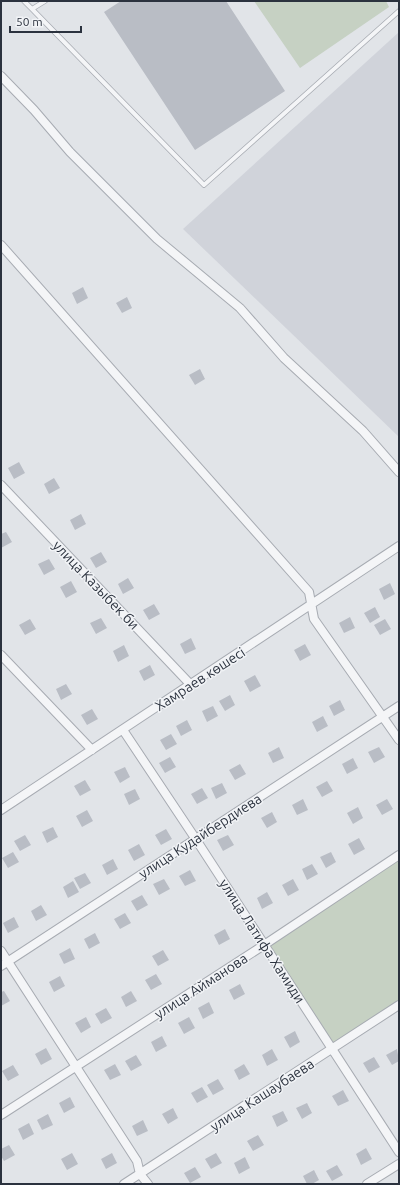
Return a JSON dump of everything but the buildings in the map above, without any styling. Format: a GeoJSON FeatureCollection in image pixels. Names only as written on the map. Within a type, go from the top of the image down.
{"type":"FeatureCollection","features":[{"type":"Feature","properties":{"kind":"street"},"geometry":{"type":"LineString","coordinates":[[1,76],[75,158],[157,239],[240,308],[284,358],[363,431],[399,472]]}},
{"type":"Feature","properties":{"kind":"street"},"geometry":{"type":"LineString","coordinates":[[1,245],[309,592],[314,619],[399,740]]}},
{"type":"Feature","properties":{"kind":"street","name":"улица Казыбек би"},"geometry":{"type":"LineString","coordinates":[[1,485],[191,685]]}},
{"type":"Feature","properties":{"kind":"street","name":"Хамраев көшесі"},"geometry":{"type":"LineString","coordinates":[[1,810],[399,546]]}},
{"type":"Feature","properties":{"kind":"street"},"geometry":{"type":"LineString","coordinates":[[1,655],[92,750]]}},
{"type":"Feature","properties":{"kind":"street","name":"улица Кудайбердиева"},"geometry":{"type":"LineString","coordinates":[[1,966],[399,706]]}},
{"type":"Feature","properties":{"kind":"street","name":"улица Латифа Хамиди"},"geometry":{"type":"LineString","coordinates":[[123,730],[399,1152]]}},
{"type":"Feature","properties":{"kind":"street","name":"улица Айманова"},"geometry":{"type":"LineString","coordinates":[[1,1115],[264,945],[399,855]]}},
{"type":"Feature","properties":{"kind":"street"},"geometry":{"type":"LineString","coordinates":[[1,951],[138,1161],[140,1174],[148,1184]]}},
{"type":"Feature","properties":{"kind":"street","name":"улица Кашаубаева"},"geometry":{"type":"LineString","coordinates":[[124,1184],[399,1005]]}},
{"type":"Feature","properties":{"kind":"street"},"geometry":{"type":"LineString","coordinates":[[367,1184],[399,1164]]}},
{"type":"Feature","properties":{"kind":"lane"},"geometry":{"type":"LineString","coordinates":[[24,1],[204,186],[399,11]]}},
{"type":"Feature","properties":{"kind":"lane"},"geometry":{"type":"LineString","coordinates":[[32,10],[45,1]]}},
{"type":"Feature","properties":{"kind":"shaded area"},"geometry":{"type":"Polygon","coordinates":[[[399,32],[399,437],[183,229],[399,32]]]}},
{"type":"Feature","properties":{"kind":"green space"},"geometry":{"type":"Polygon","coordinates":[[[254,1],[386,1],[389,7],[300,68],[254,1]]]}},
{"type":"Feature","properties":{"kind":"green space"},"geometry":{"type":"Polygon","coordinates":[[[399,855],[399,1005],[332,1050],[264,945],[399,855]]]}}]}
